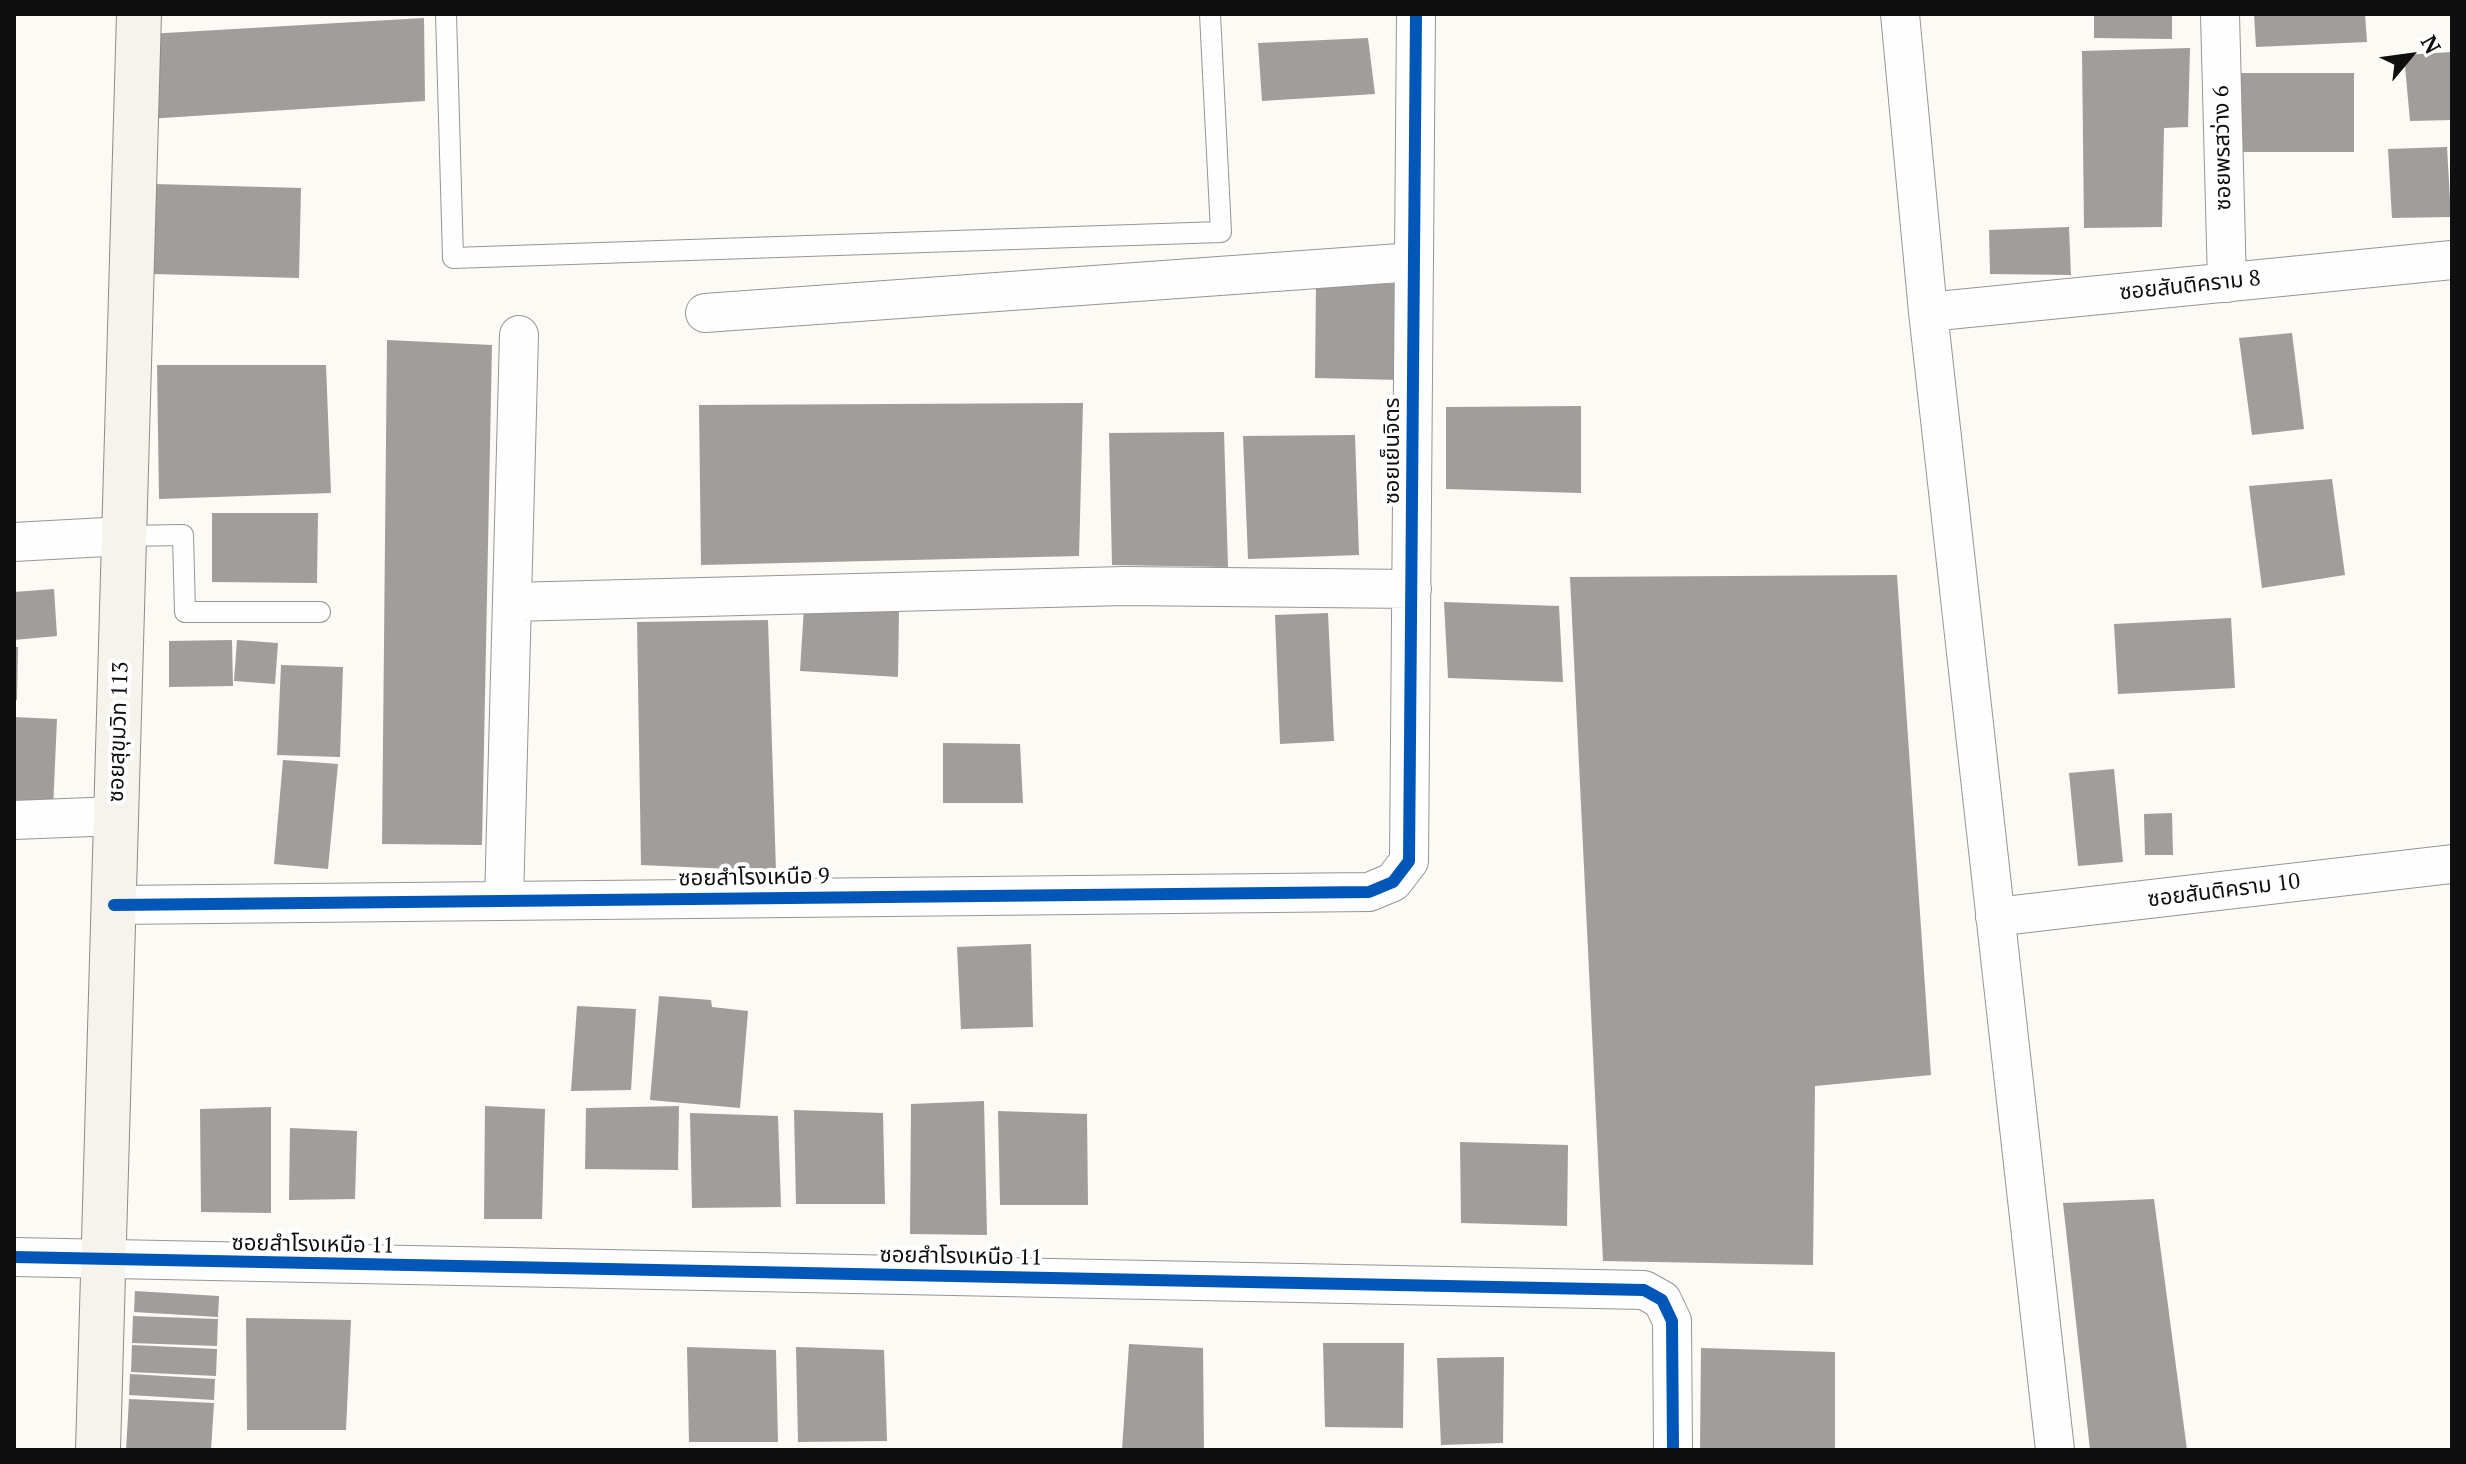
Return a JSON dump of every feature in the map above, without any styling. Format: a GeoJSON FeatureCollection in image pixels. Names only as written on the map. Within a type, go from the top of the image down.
{"type":"FeatureCollection","features":[{"type":"Feature","properties":{"kind":"main road","name":"ซอยสุขุมวิท 113"},"geometry":{"type":"LineString","coordinates":[[98,1450],[139,14]]}},
{"type":"Feature","properties":{"kind":"street","name":"ซอยเย็นจิตร"},"geometry":{"type":"LineString","coordinates":[[1393,882],[1409,861],[1416,14]]}},
{"type":"Feature","properties":{"kind":"street"},"geometry":{"type":"LineString","coordinates":[[1900,14],[1928,312],[2055,1450]]}},
{"type":"Feature","properties":{"kind":"street","name":"ซอยพรสว่าง 6"},"geometry":{"type":"LineString","coordinates":[[2220,14],[2227,283]]}},
{"type":"Feature","properties":{"kind":"street","name":"ซอยสันติคราม 8"},"geometry":{"type":"LineString","coordinates":[[1928,312],[2452,260]]}},
{"type":"Feature","properties":{"kind":"street"},"geometry":{"type":"LineString","coordinates":[[705,313],[1414,262]]}},
{"type":"Feature","properties":{"kind":"street"},"geometry":{"type":"LineString","coordinates":[[504,901],[519,335]]}},
{"type":"Feature","properties":{"kind":"street"},"geometry":{"type":"LineString","coordinates":[[14,542],[124,536]]}},
{"type":"Feature","properties":{"kind":"street"},"geometry":{"type":"LineString","coordinates":[[512,602],[1124,586],[1412,589]]}},
{"type":"Feature","properties":{"kind":"street"},"geometry":{"type":"LineString","coordinates":[[14,820],[117,816]]}},
{"type":"Feature","properties":{"kind":"street","name":"ซอยสันติคราม 10"},"geometry":{"type":"LineString","coordinates":[[1995,917],[2452,864]]}},
{"type":"Feature","properties":{"kind":"street","name":"ซอยสำโรงเหนือ 9"},"geometry":{"type":"LineString","coordinates":[[114,905],[1369,892],[1393,882]]}},
{"type":"Feature","properties":{"kind":"street","name":"ซอยสำโรงเหนือ 11"},"geometry":{"type":"LineString","coordinates":[[14,1257],[1644,1290],[1662,1300],[1672,1321],[1673,1450]]}},
{"type":"Feature","properties":{"kind":"lane"},"geometry":{"type":"LineString","coordinates":[[446,14],[453,258],[1221,232],[1210,14]]}},
{"type":"Feature","properties":{"kind":"lane"},"geometry":{"type":"LineString","coordinates":[[124,536],[183,535],[185,612],[320,612]]}},
{"type":"Feature","properties":{"kind":"building"},"geometry":{"type":"Polygon","coordinates":[[[2094,14],[2172,14],[2172,39],[2094,38],[2094,14]]]}},
{"type":"Feature","properties":{"kind":"building"},"geometry":{"type":"Polygon","coordinates":[[[2254,14],[2365,14],[2367,42],[2256,47],[2254,14]]]}},
{"type":"Feature","properties":{"kind":"building"},"geometry":{"type":"Polygon","coordinates":[[[424,18],[425,101],[147,119],[148,34],[424,18]]]}},
{"type":"Feature","properties":{"kind":"building"},"geometry":{"type":"Polygon","coordinates":[[[1368,38],[1375,94],[1262,101],[1258,43],[1368,38]]]}},
{"type":"Feature","properties":{"kind":"building"},"geometry":{"type":"Polygon","coordinates":[[[2190,48],[2188,127],[2164,128],[2162,227],[2084,228],[2082,51],[2190,48]]]}},
{"type":"Feature","properties":{"kind":"building"},"geometry":{"type":"Polygon","coordinates":[[[2452,52],[2452,120],[2410,121],[2404,55],[2452,52]]]}},
{"type":"Feature","properties":{"kind":"building"},"geometry":{"type":"Polygon","coordinates":[[[2233,73],[2354,73],[2354,152],[2234,152],[2233,73]]]}},
{"type":"Feature","properties":{"kind":"building"},"geometry":{"type":"Polygon","coordinates":[[[2447,147],[2451,217],[2392,218],[2388,149],[2447,147]]]}},
{"type":"Feature","properties":{"kind":"building"},"geometry":{"type":"Polygon","coordinates":[[[154,184],[301,188],[299,278],[153,274],[154,184]]]}},
{"type":"Feature","properties":{"kind":"building"},"geometry":{"type":"Polygon","coordinates":[[[2069,227],[2071,275],[1990,274],[1989,230],[2069,227]]]}},
{"type":"Feature","properties":{"kind":"building"},"geometry":{"type":"Polygon","coordinates":[[[1316,283],[1399,284],[1399,380],[1315,378],[1316,283]]]}},
{"type":"Feature","properties":{"kind":"building"},"geometry":{"type":"Polygon","coordinates":[[[2292,333],[2304,429],[2252,435],[2239,338],[2292,333]]]}},
{"type":"Feature","properties":{"kind":"building"},"geometry":{"type":"Polygon","coordinates":[[[387,340],[492,345],[482,845],[382,844],[387,340]]]}},
{"type":"Feature","properties":{"kind":"building"},"geometry":{"type":"Polygon","coordinates":[[[157,365],[326,365],[331,493],[159,499],[157,365]]]}},
{"type":"Feature","properties":{"kind":"building"},"geometry":{"type":"Polygon","coordinates":[[[1083,403],[1079,556],[701,565],[699,405],[1083,403]]]}},
{"type":"Feature","properties":{"kind":"building"},"geometry":{"type":"Polygon","coordinates":[[[1581,406],[1581,493],[1446,489],[1446,407],[1581,406]]]}},
{"type":"Feature","properties":{"kind":"building"},"geometry":{"type":"Polygon","coordinates":[[[1224,432],[1228,567],[1112,565],[1109,433],[1224,432]]]}},
{"type":"Feature","properties":{"kind":"building"},"geometry":{"type":"Polygon","coordinates":[[[1355,435],[1359,555],[1248,559],[1243,436],[1355,435]]]}},
{"type":"Feature","properties":{"kind":"building"},"geometry":{"type":"Polygon","coordinates":[[[2332,479],[2345,575],[2262,588],[2249,486],[2332,479]]]}},
{"type":"Feature","properties":{"kind":"building"},"geometry":{"type":"Polygon","coordinates":[[[212,513],[318,513],[317,583],[212,582],[212,513]]]}},
{"type":"Feature","properties":{"kind":"building"},"geometry":{"type":"Polygon","coordinates":[[[1897,575],[1931,1075],[1815,1086],[1813,1265],[1603,1261],[1570,577],[1897,575]]]}},
{"type":"Feature","properties":{"kind":"building"},"geometry":{"type":"Polygon","coordinates":[[[54,589],[57,636],[14,640],[14,592],[54,589]]]}},
{"type":"Feature","properties":{"kind":"building"},"geometry":{"type":"Polygon","coordinates":[[[1444,602],[1559,606],[1563,682],[1448,678],[1444,602]]]}},
{"type":"Feature","properties":{"kind":"building"},"geometry":{"type":"Polygon","coordinates":[[[804,607],[899,612],[898,677],[800,671],[804,607]]]}},
{"type":"Feature","properties":{"kind":"building"},"geometry":{"type":"Polygon","coordinates":[[[1328,613],[1334,741],[1280,744],[1275,615],[1328,613]]]}},
{"type":"Feature","properties":{"kind":"building"},"geometry":{"type":"Polygon","coordinates":[[[2231,618],[2235,688],[2118,694],[2114,624],[2231,618]]]}},
{"type":"Feature","properties":{"kind":"building"},"geometry":{"type":"Polygon","coordinates":[[[768,620],[776,871],[641,865],[637,622],[768,620]]]}},
{"type":"Feature","properties":{"kind":"building"},"geometry":{"type":"Polygon","coordinates":[[[232,640],[233,686],[169,687],[169,641],[232,640]]]}},
{"type":"Feature","properties":{"kind":"building"},"geometry":{"type":"Polygon","coordinates":[[[237,640],[278,643],[275,684],[234,681],[237,640]]]}},
{"type":"Feature","properties":{"kind":"building"},"geometry":{"type":"Polygon","coordinates":[[[14,647],[18,647],[17,700],[14,700],[14,647]]]}},
{"type":"Feature","properties":{"kind":"building"},"geometry":{"type":"Polygon","coordinates":[[[281,665],[343,667],[340,757],[277,755],[281,665]]]}},
{"type":"Feature","properties":{"kind":"building"},"geometry":{"type":"Polygon","coordinates":[[[14,717],[57,719],[53,809],[14,807],[14,717]]]}},
{"type":"Feature","properties":{"kind":"building"},"geometry":{"type":"Polygon","coordinates":[[[943,743],[1020,744],[1023,803],[943,803],[943,743]]]}},
{"type":"Feature","properties":{"kind":"building"},"geometry":{"type":"Polygon","coordinates":[[[283,760],[338,764],[328,869],[274,864],[283,760]]]}},
{"type":"Feature","properties":{"kind":"building"},"geometry":{"type":"Polygon","coordinates":[[[2114,769],[2123,862],[2078,866],[2069,773],[2114,769]]]}},
{"type":"Feature","properties":{"kind":"building"},"geometry":{"type":"Polygon","coordinates":[[[2172,813],[2173,855],[2145,855],[2144,814],[2172,813]]]}},
{"type":"Feature","properties":{"kind":"building"},"geometry":{"type":"Polygon","coordinates":[[[1031,944],[1033,1027],[961,1029],[957,947],[1031,944]]]}},
{"type":"Feature","properties":{"kind":"building"},"geometry":{"type":"Polygon","coordinates":[[[659,996],[711,1000],[712,1007],[748,1011],[740,1108],[650,1100],[659,996]]]}},
{"type":"Feature","properties":{"kind":"building"},"geometry":{"type":"Polygon","coordinates":[[[577,1006],[636,1009],[631,1090],[571,1091],[577,1006]]]}},
{"type":"Feature","properties":{"kind":"building"},"geometry":{"type":"Polygon","coordinates":[[[984,1101],[987,1235],[910,1234],[911,1104],[984,1101]]]}},
{"type":"Feature","properties":{"kind":"building"},"geometry":{"type":"Polygon","coordinates":[[[485,1106],[545,1109],[542,1219],[484,1219],[485,1106]]]}},
{"type":"Feature","properties":{"kind":"building"},"geometry":{"type":"Polygon","coordinates":[[[679,1106],[678,1170],[585,1169],[586,1108],[679,1106]]]}},
{"type":"Feature","properties":{"kind":"building"},"geometry":{"type":"Polygon","coordinates":[[[271,1107],[271,1213],[201,1212],[200,1109],[271,1107]]]}},
{"type":"Feature","properties":{"kind":"building"},"geometry":{"type":"Polygon","coordinates":[[[794,1110],[883,1113],[885,1204],[796,1204],[794,1110]]]}},
{"type":"Feature","properties":{"kind":"building"},"geometry":{"type":"Polygon","coordinates":[[[998,1111],[1087,1114],[1088,1205],[1000,1205],[998,1111]]]}},
{"type":"Feature","properties":{"kind":"building"},"geometry":{"type":"Polygon","coordinates":[[[690,1113],[778,1116],[781,1207],[692,1208],[690,1113]]]}},
{"type":"Feature","properties":{"kind":"building"},"geometry":{"type":"Polygon","coordinates":[[[290,1128],[357,1131],[355,1199],[289,1200],[290,1128]]]}},
{"type":"Feature","properties":{"kind":"building"},"geometry":{"type":"Polygon","coordinates":[[[1460,1142],[1568,1145],[1567,1226],[1461,1223],[1460,1142]]]}},
{"type":"Feature","properties":{"kind":"building"},"geometry":{"type":"Polygon","coordinates":[[[2154,1199],[2187,1450],[2090,1450],[2063,1203],[2154,1199]]]}},
{"type":"Feature","properties":{"kind":"building"},"geometry":{"type":"Polygon","coordinates":[[[135,1291],[219,1296],[218,1317],[134,1312],[135,1291]]]}},
{"type":"Feature","properties":{"kind":"building"},"geometry":{"type":"Polygon","coordinates":[[[133,1316],[218,1319],[217,1346],[132,1343],[133,1316]]]}},
{"type":"Feature","properties":{"kind":"building"},"geometry":{"type":"Polygon","coordinates":[[[246,1318],[351,1320],[346,1430],[247,1430],[246,1318]]]}},
{"type":"Feature","properties":{"kind":"building"},"geometry":{"type":"Polygon","coordinates":[[[1323,1343],[1404,1343],[1403,1428],[1325,1427],[1323,1343]]]}},
{"type":"Feature","properties":{"kind":"building"},"geometry":{"type":"Polygon","coordinates":[[[1129,1344],[1203,1348],[1204,1450],[1122,1450],[1129,1344]]]}},
{"type":"Feature","properties":{"kind":"building"},"geometry":{"type":"Polygon","coordinates":[[[132,1345],[217,1349],[216,1376],[131,1372],[132,1345]]]}},
{"type":"Feature","properties":{"kind":"building"},"geometry":{"type":"Polygon","coordinates":[[[687,1347],[776,1350],[778,1442],[689,1442],[687,1347]]]}},
{"type":"Feature","properties":{"kind":"building"},"geometry":{"type":"Polygon","coordinates":[[[796,1347],[884,1350],[887,1441],[798,1442],[796,1347]]]}},
{"type":"Feature","properties":{"kind":"building"},"geometry":{"type":"Polygon","coordinates":[[[1701,1348],[1835,1352],[1835,1450],[1700,1450],[1701,1348]]]}},
{"type":"Feature","properties":{"kind":"building"},"geometry":{"type":"Polygon","coordinates":[[[1504,1357],[1503,1443],[1441,1445],[1437,1358],[1504,1357]]]}},
{"type":"Feature","properties":{"kind":"building"},"geometry":{"type":"Polygon","coordinates":[[[130,1374],[215,1379],[214,1400],[129,1395],[130,1374]]]}},
{"type":"Feature","properties":{"kind":"building"},"geometry":{"type":"Polygon","coordinates":[[[129,1399],[214,1403],[211,1450],[126,1450],[129,1399]]]}},
{"type":"Feature","properties":{"kind":"cycle path"},"geometry":{"type":"LineString","coordinates":[[114,905],[1369,892],[1393,882],[1409,861],[1416,14]]}},
{"type":"Feature","properties":{"kind":"cycle path"},"geometry":{"type":"LineString","coordinates":[[14,1257],[1644,1290],[1662,1300],[1672,1321],[1673,1450]]}}]}
